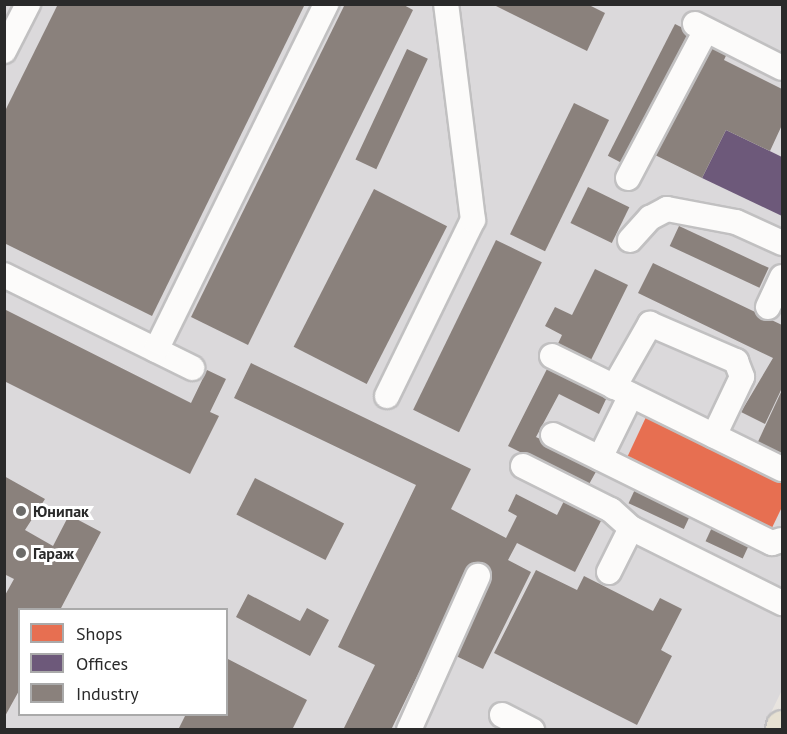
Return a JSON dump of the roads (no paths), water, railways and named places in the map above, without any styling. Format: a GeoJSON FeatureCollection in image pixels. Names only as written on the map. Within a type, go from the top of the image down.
{"type":"FeatureCollection","features":[{"type":"Feature","properties":{"kind":"lane"},"geometry":{"type":"LineString","coordinates":[[4,51],[28,4]]}},
{"type":"Feature","properties":{"kind":"lane"},"geometry":{"type":"LineString","coordinates":[[156,350],[326,4]]}},
{"type":"Feature","properties":{"kind":"lane"},"geometry":{"type":"LineString","coordinates":[[387,396],[473,220],[446,4]]}},
{"type":"Feature","properties":{"kind":"lane"},"geometry":{"type":"LineString","coordinates":[[628,178],[700,27],[783,68]]}},
{"type":"Feature","properties":{"kind":"lane"},"geometry":{"type":"LineString","coordinates":[[630,240],[650,218],[667,209],[736,222],[783,243]]}},
{"type":"Feature","properties":{"kind":"lane"},"geometry":{"type":"LineString","coordinates":[[4,275],[192,368]]}},
{"type":"Feature","properties":{"kind":"lane"},"geometry":{"type":"LineString","coordinates":[[768,307],[783,277]]}},
{"type":"Feature","properties":{"kind":"lane"},"geometry":{"type":"LineString","coordinates":[[600,458],[623,391],[650,324],[736,361],[742,377],[714,436]]}},
{"type":"Feature","properties":{"kind":"lane"},"geometry":{"type":"LineString","coordinates":[[552,356],[783,469]]}},
{"type":"Feature","properties":{"kind":"lane"},"geometry":{"type":"LineString","coordinates":[[553,435],[772,543],[783,540]]}},
{"type":"Feature","properties":{"kind":"lane"},"geometry":{"type":"LineString","coordinates":[[523,466],[611,510],[631,528],[783,603]]}},
{"type":"Feature","properties":{"kind":"lane"},"geometry":{"type":"LineString","coordinates":[[609,572],[631,528]]}},
{"type":"Feature","properties":{"kind":"lane"},"geometry":{"type":"LineString","coordinates":[[409,729],[478,576]]}},
{"type":"Feature","properties":{"kind":"lane"},"geometry":{"type":"LineString","coordinates":[[502,715],[532,729]]}},
{"type":"Feature","properties":{"kind":"place","name":"Юнипак"},"geometry":{"type":"Point","coordinates":[21,511]}},
{"type":"Feature","properties":{"kind":"place","name":"Гараж"},"geometry":{"type":"Point","coordinates":[21,553]}}]}
